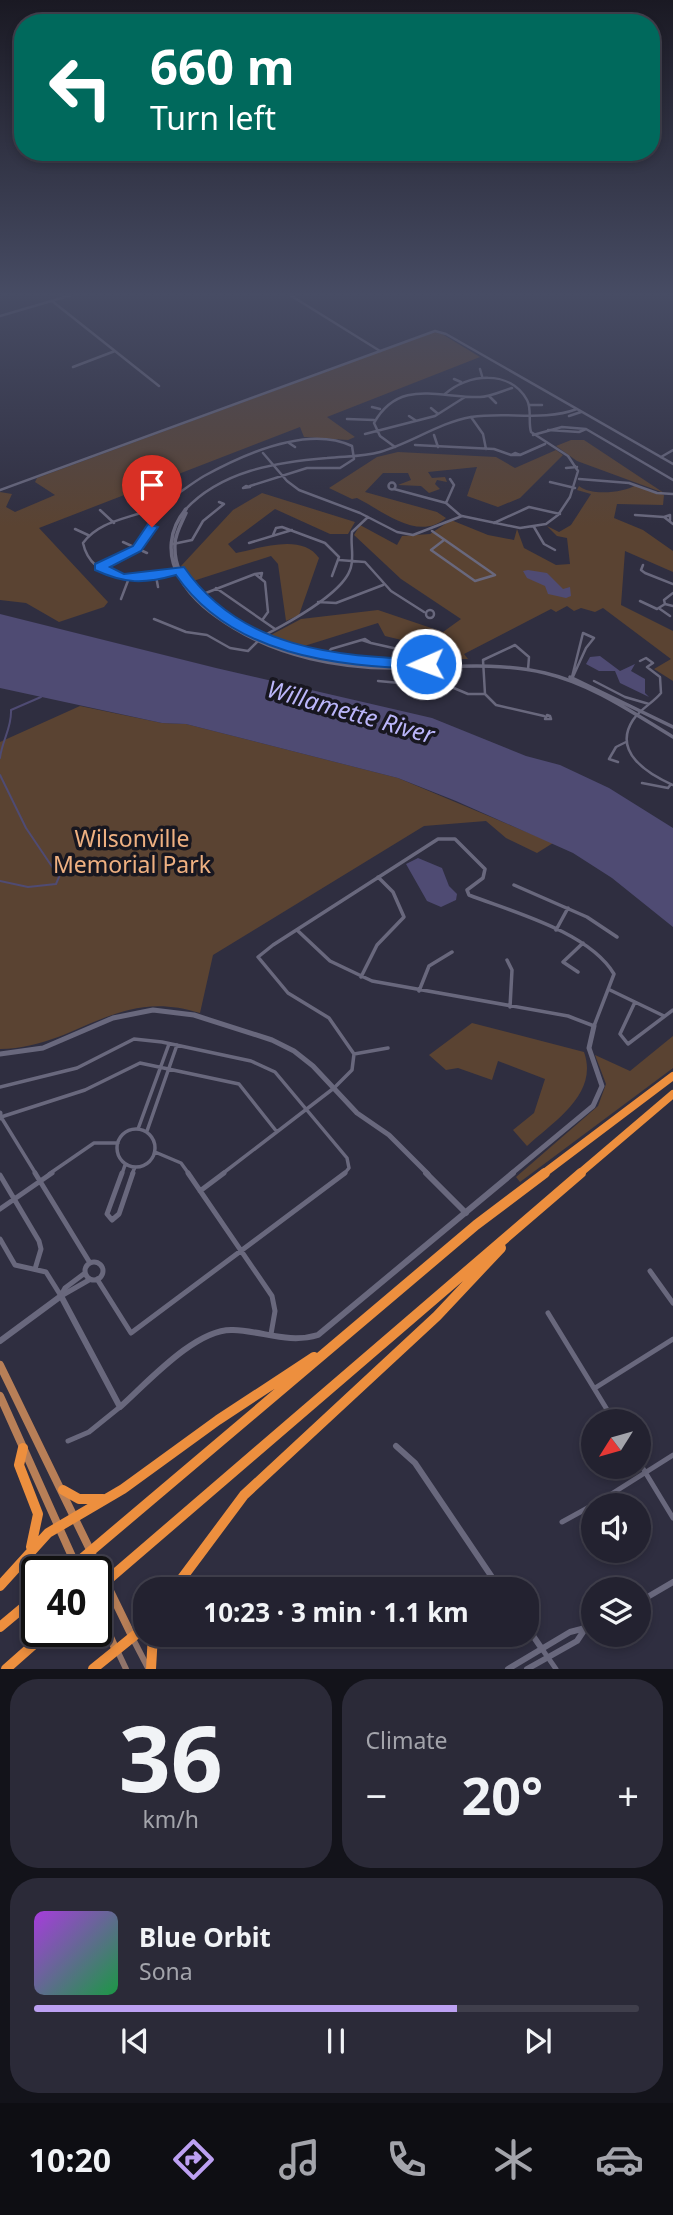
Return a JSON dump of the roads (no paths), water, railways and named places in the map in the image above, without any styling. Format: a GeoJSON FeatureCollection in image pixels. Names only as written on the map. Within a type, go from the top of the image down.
{"type":"FeatureCollection","features":[{"type":"Feature","properties":{"kind":"highway"},"geometry":{"type":"LineString","coordinates":[[85,1556],[510,1198],[673,1076]]}},
{"type":"Feature","properties":{"kind":"highway"},"geometry":{"type":"LineString","coordinates":[[112,1576],[673,1094]]}},
{"type":"Feature","properties":{"kind":"highway"},"geometry":{"type":"LineString","coordinates":[[183,1577],[244,1495],[437,1315],[523,1224]]}},
{"type":"Feature","properties":{"kind":"highway"},"geometry":{"type":"LineString","coordinates":[[0,1586],[48,1533],[107,1499],[218,1420],[341,1339]]}},
{"type":"Feature","properties":{"kind":"highway"},"geometry":{"type":"LineString","coordinates":[[23,1448],[19,1465],[38,1514],[36,1533],[28,1554]]}},
{"type":"Feature","properties":{"kind":"highway"},"geometry":{"type":"LineString","coordinates":[[62,1490],[80,1500],[107,1499]]}},
{"type":"Feature","properties":{"kind":"highway"},"geometry":{"type":"LineString","coordinates":[[0,1627],[21,1609]]}},
{"type":"Feature","properties":{"kind":"highway"},"geometry":{"type":"LineString","coordinates":[[93,1669],[133,1638]]}},
{"type":"Feature","properties":{"kind":"highway"},"geometry":{"type":"LineString","coordinates":[[6,1669],[31,1647]]}},
{"type":"Feature","properties":{"kind":"highway"},"geometry":{"type":"LineString","coordinates":[[149,1669],[152,1647]]}},
{"type":"Feature","properties":{"kind":"main road"},"geometry":{"type":"LineString","coordinates":[[0,1365],[133,1638]]}},
{"type":"Feature","properties":{"kind":"main road"},"geometry":{"type":"LineString","coordinates":[[0,1396],[72,1556]]}},
{"type":"Feature","properties":{"kind":"main road"},"geometry":{"type":"LineString","coordinates":[[112,1640],[126,1669]]}},
{"type":"Feature","properties":{"kind":"main road"},"geometry":{"type":"LineString","coordinates":[[138,1647],[149,1669]]}},
{"type":"Feature","properties":{"kind":"street"},"geometry":{"type":"LineString","coordinates":[[139,370],[159,386]]}},
{"type":"Feature","properties":{"kind":"street"},"geometry":{"type":"LineString","coordinates":[[0,490],[328,370]]}},
{"type":"Feature","properties":{"kind":"street"},"geometry":{"type":"LineString","coordinates":[[480,370],[482,376]]}},
{"type":"Feature","properties":{"kind":"street"},"geometry":{"type":"LineString","coordinates":[[507,370],[673,464]]}},
{"type":"Feature","properties":{"kind":"street"},"geometry":{"type":"LineString","coordinates":[[263,453],[281,475],[304,494],[368,517],[402,533],[432,531],[450,519],[461,516],[513,527],[534,527],[549,523],[560,514],[579,479],[578,467],[566,454],[533,435],[529,405],[513,387],[495,378],[482,376],[461,382],[445,394]]}},
{"type":"Feature","properties":{"kind":"street"},"geometry":{"type":"LineString","coordinates":[[454,379],[461,382]]}},
{"type":"Feature","properties":{"kind":"street"},"geometry":{"type":"LineString","coordinates":[[395,447],[377,432],[374,420],[380,409],[405,396],[429,389],[465,397],[489,396],[513,387]]}},
{"type":"Feature","properties":{"kind":"street"},"geometry":{"type":"LineString","coordinates":[[489,396],[496,403]]}},
{"type":"Feature","properties":{"kind":"street"},"geometry":{"type":"LineString","coordinates":[[365,434],[458,406],[465,397]]}},
{"type":"Feature","properties":{"kind":"street"},"geometry":{"type":"LineString","coordinates":[[529,405],[542,405]]}},
{"type":"Feature","properties":{"kind":"street"},"geometry":{"type":"LineString","coordinates":[[372,407],[380,409]]}},
{"type":"Feature","properties":{"kind":"street"},"geometry":{"type":"LineString","coordinates":[[431,408],[437,413]]}},
{"type":"Feature","properties":{"kind":"street"},"geometry":{"type":"LineString","coordinates":[[579,410],[559,416],[472,418],[434,427],[395,447],[354,457],[274,465],[234,477],[200,497],[181,515],[172,545],[177,571],[196,596],[219,619],[260,639],[323,658],[372,667],[426,665],[529,668],[572,679],[673,727]]}},
{"type":"Feature","properties":{"kind":"street"},"geometry":{"type":"LineString","coordinates":[[409,416],[415,420]]}},
{"type":"Feature","properties":{"kind":"street"},"geometry":{"type":"LineString","coordinates":[[472,418],[485,438],[486,449]]}},
{"type":"Feature","properties":{"kind":"street"},"geometry":{"type":"LineString","coordinates":[[347,419],[374,420]]}},
{"type":"Feature","properties":{"kind":"street"},"geometry":{"type":"LineString","coordinates":[[533,435],[564,426],[586,429],[673,480]]}},
{"type":"Feature","properties":{"kind":"street"},"geometry":{"type":"LineString","coordinates":[[434,435],[438,447]]}},
{"type":"Feature","properties":{"kind":"street"},"geometry":{"type":"LineString","coordinates":[[323,439],[323,445]]}},
{"type":"Feature","properties":{"kind":"street"},"geometry":{"type":"LineString","coordinates":[[177,571],[156,576],[115,576],[100,567],[83,549],[83,543],[88,535],[144,513],[208,474],[289,443],[323,439],[348,443],[354,457],[352,462],[340,468],[310,468],[250,486]]}},
{"type":"Feature","properties":{"kind":"street"},"geometry":{"type":"LineString","coordinates":[[289,443],[295,447]]}},
{"type":"Feature","properties":{"kind":"street"},"geometry":{"type":"LineString","coordinates":[[415,445],[486,449],[520,455],[545,444]]}},
{"type":"Feature","properties":{"kind":"street"},"geometry":{"type":"LineString","coordinates":[[661,457],[673,450]]}},
{"type":"Feature","properties":{"kind":"street"},"geometry":{"type":"LineString","coordinates":[[566,468],[578,467]]}},
{"type":"Feature","properties":{"kind":"street"},"geometry":{"type":"LineString","coordinates":[[446,503],[454,485],[450,479]]}},
{"type":"Feature","properties":{"kind":"street"},"geometry":{"type":"LineString","coordinates":[[579,479],[629,483],[657,493],[673,494]]}},
{"type":"Feature","properties":{"kind":"street"},"geometry":{"type":"LineString","coordinates":[[550,482],[575,488]]}},
{"type":"Feature","properties":{"kind":"street"},"geometry":{"type":"LineString","coordinates":[[394,489],[446,503],[461,516]]}},
{"type":"Feature","properties":{"kind":"street"},"geometry":{"type":"LineString","coordinates":[[160,493],[172,497]]}},
{"type":"Feature","properties":{"kind":"street"},"geometry":{"type":"LineString","coordinates":[[100,567],[137,548],[152,527],[136,505]]}},
{"type":"Feature","properties":{"kind":"street"},"geometry":{"type":"LineString","coordinates":[[494,523],[530,507],[560,514]]}},
{"type":"Feature","properties":{"kind":"street"},"geometry":{"type":"LineString","coordinates":[[172,545],[192,540],[217,508]]}},
{"type":"Feature","properties":{"kind":"street"},"geometry":{"type":"LineString","coordinates":[[100,510],[114,523]]}},
{"type":"Feature","properties":{"kind":"street"},"geometry":{"type":"LineString","coordinates":[[635,515],[671,516],[673,524]]}},
{"type":"Feature","properties":{"kind":"street"},"geometry":{"type":"LineString","coordinates":[[154,620],[186,632],[207,635],[224,645],[248,650],[275,629],[304,615],[349,574],[353,561],[351,536],[356,525],[368,517]]}},
{"type":"Feature","properties":{"kind":"street"},"geometry":{"type":"LineString","coordinates":[[273,535],[279,527],[329,545],[337,552],[339,560],[332,576]]}},
{"type":"Feature","properties":{"kind":"street"},"geometry":{"type":"LineString","coordinates":[[534,527],[544,544],[555,550]]}},
{"type":"Feature","properties":{"kind":"street"},"geometry":{"type":"LineString","coordinates":[[75,529],[88,535]]}},
{"type":"Feature","properties":{"kind":"street"},"geometry":{"type":"LineString","coordinates":[[249,543],[292,530]]}},
{"type":"Feature","properties":{"kind":"street"},"geometry":{"type":"LineString","coordinates":[[432,531],[495,575],[475,581],[432,550],[444,540]]}},
{"type":"Feature","properties":{"kind":"street"},"geometry":{"type":"LineString","coordinates":[[123,542],[146,553]]}},
{"type":"Feature","properties":{"kind":"street"},"geometry":{"type":"LineString","coordinates":[[339,560],[365,562],[378,580],[410,605],[424,612]]}},
{"type":"Feature","properties":{"kind":"street"},"geometry":{"type":"LineString","coordinates":[[643,565],[643,572],[673,584]]}},
{"type":"Feature","properties":{"kind":"street"},"geometry":{"type":"LineString","coordinates":[[196,596],[262,573],[268,610],[263,619]]}},
{"type":"Feature","properties":{"kind":"street"},"geometry":{"type":"LineString","coordinates":[[156,576],[158,587]]}},
{"type":"Feature","properties":{"kind":"street"},"geometry":{"type":"LineString","coordinates":[[121,599],[129,578]]}},
{"type":"Feature","properties":{"kind":"street"},"geometry":{"type":"LineString","coordinates":[[376,586],[378,580]]}},
{"type":"Feature","properties":{"kind":"street"},"geometry":{"type":"LineString","coordinates":[[318,602],[343,603],[376,586],[386,585]]}},
{"type":"Feature","properties":{"kind":"street"},"geometry":{"type":"LineString","coordinates":[[216,587],[275,629]]}},
{"type":"Feature","properties":{"kind":"street"},"geometry":{"type":"LineString","coordinates":[[660,609],[665,604],[665,598],[673,593]]}},
{"type":"Feature","properties":{"kind":"street"},"geometry":{"type":"LineString","coordinates":[[640,601],[670,616]]}},
{"type":"Feature","properties":{"kind":"street"},"geometry":{"type":"LineString","coordinates":[[665,604],[673,606]]}},
{"type":"Feature","properties":{"kind":"street"},"geometry":{"type":"LineString","coordinates":[[589,633],[594,638],[584,647],[572,679],[582,635],[589,633]]}},
{"type":"Feature","properties":{"kind":"street"},"geometry":{"type":"LineString","coordinates":[[323,658],[334,648],[362,640],[418,653],[424,657],[426,665]]}},
{"type":"Feature","properties":{"kind":"street"},"geometry":{"type":"LineString","coordinates":[[529,668],[529,657],[515,645],[485,658],[485,694],[496,705],[544,716]]}},
{"type":"Feature","properties":{"kind":"street"},"geometry":{"type":"LineString","coordinates":[[640,661],[646,658],[653,662],[647,667],[661,679],[660,695],[637,716],[627,731],[626,742],[638,765],[672,784],[668,788],[642,783]]}},
{"type":"Feature","properties":{"kind":"street"},"geometry":{"type":"LineString","coordinates":[[572,679],[673,737]]}},
{"type":"Feature","properties":{"kind":"street"},"geometry":{"type":"LineString","coordinates":[[377,681],[442,683],[468,694],[485,694]]}},
{"type":"Feature","properties":{"kind":"street"},"geometry":{"type":"LineString","coordinates":[[594,681],[625,697],[649,704]]}},
{"type":"Feature","properties":{"kind":"street"},"geometry":{"type":"LineString","coordinates":[[618,762],[610,759],[616,747],[626,742]]}},
{"type":"Feature","properties":{"kind":"street"},"geometry":{"type":"LineString","coordinates":[[68,1441],[89,1432],[212,1333],[230,1330],[300,1340],[321,1333],[597,1102],[602,1086],[589,1048],[594,1026],[614,974],[608,961],[583,943],[481,900],[466,891],[484,877],[485,869],[450,837],[439,838],[258,957],[288,993],[333,1022],[354,1054],[352,1070],[334,1088],[200,1191]]}},
{"type":"Feature","properties":{"kind":"street"},"geometry":{"type":"LineString","coordinates":[[361,977],[377,945],[404,917],[393,892],[378,877]]}},
{"type":"Feature","properties":{"kind":"street"},"geometry":{"type":"LineString","coordinates":[[514,885],[593,919],[617,937]]}},
{"type":"Feature","properties":{"kind":"street"},"geometry":{"type":"LineString","coordinates":[[556,930],[568,908]]}},
{"type":"Feature","properties":{"kind":"street"},"geometry":{"type":"LineString","coordinates":[[296,930],[330,961],[361,977],[573,1017],[594,1026]]}},
{"type":"Feature","properties":{"kind":"street"},"geometry":{"type":"LineString","coordinates":[[578,972],[563,962],[583,943]]}},
{"type":"Feature","properties":{"kind":"street"},"geometry":{"type":"LineString","coordinates":[[419,990],[427,967],[444,954],[452,952]]}},
{"type":"Feature","properties":{"kind":"street"},"geometry":{"type":"LineString","coordinates":[[507,960],[512,967],[510,1007]]}},
{"type":"Feature","properties":{"kind":"street"},"geometry":{"type":"LineString","coordinates":[[610,990],[664,1016]]}},
{"type":"Feature","properties":{"kind":"street"},"geometry":{"type":"LineString","coordinates":[[635,1002],[620,1034],[623,1042],[632,1043],[673,1010]]}},
{"type":"Feature","properties":{"kind":"street"},"geometry":{"type":"LineString","coordinates":[[0,1054],[50,1046],[127,1014],[175,1011],[281,1044],[305,1059],[360,1116],[389,1135],[466,1213]]}},
{"type":"Feature","properties":{"kind":"street"},"geometry":{"type":"LineString","coordinates":[[0,1087],[77,1068],[134,1039],[177,1045],[251,1061],[275,1072],[347,1158],[349,1168],[334,1183],[131,1333],[97,1279]]}},
{"type":"Feature","properties":{"kind":"street"},"geometry":{"type":"LineString","coordinates":[[138,1129],[169,1044]]}},
{"type":"Feature","properties":{"kind":"street"},"geometry":{"type":"LineString","coordinates":[[147,1131],[177,1045]]}},
{"type":"Feature","properties":{"kind":"street"},"geometry":{"type":"LineString","coordinates":[[354,1054],[388,1048]]}},
{"type":"Feature","properties":{"kind":"street"},"geometry":{"type":"LineString","coordinates":[[90,1263],[2,1117],[85,1090],[135,1063],[239,1084],[277,1132]]}},
{"type":"Feature","properties":{"kind":"street"},"geometry":{"type":"LineString","coordinates":[[138,1129],[147,1131],[155,1141],[155,1152],[148,1162],[135,1167],[125,1165],[118,1158],[118,1143],[125,1134],[138,1129]]}},
{"type":"Feature","properties":{"kind":"street"},"geometry":{"type":"LineString","coordinates":[[0,1209],[94,1143],[118,1143]]}},
{"type":"Feature","properties":{"kind":"street"},"geometry":{"type":"LineString","coordinates":[[155,1152],[180,1163],[242,1251],[275,1304],[271,1336]]}},
{"type":"Feature","properties":{"kind":"street"},"geometry":{"type":"LineString","coordinates":[[125,1165],[107,1214],[112,1220],[119,1214],[135,1167]]}},
{"type":"Feature","properties":{"kind":"street"},"geometry":{"type":"LineString","coordinates":[[0,1175],[41,1245],[35,1269]]}},
{"type":"Feature","properties":{"kind":"street"},"geometry":{"type":"LineString","coordinates":[[0,1239],[15,1265],[46,1272],[120,1407]]}},
{"type":"Feature","properties":{"kind":"street"},"geometry":{"type":"LineString","coordinates":[[90,1263],[96,1262],[102,1266],[102,1273],[97,1279]]}},
{"type":"Feature","properties":{"kind":"street"},"geometry":{"type":"LineString","coordinates":[[61,1296],[65,1288],[85,1273],[90,1263]]}},
{"type":"Feature","properties":{"kind":"street"},"geometry":{"type":"LineString","coordinates":[[650,1271],[673,1303]]}},
{"type":"Feature","properties":{"kind":"street"},"geometry":{"type":"LineString","coordinates":[[85,1273],[89,1279]]}},
{"type":"Feature","properties":{"kind":"street"},"geometry":{"type":"LineString","coordinates":[[0,1341],[61,1296],[89,1279],[97,1279]]}},
{"type":"Feature","properties":{"kind":"street"},"geometry":{"type":"LineString","coordinates":[[548,1313],[606,1409]]}},
{"type":"Feature","properties":{"kind":"street"},"geometry":{"type":"LineString","coordinates":[[594,1389],[673,1339]]}},
{"type":"Feature","properties":{"kind":"street"},"geometry":{"type":"LineString","coordinates":[[396,1446],[415,1463],[492,1577]]}},
{"type":"Feature","properties":{"kind":"street"},"geometry":{"type":"LineString","coordinates":[[651,1470],[673,1455]]}},
{"type":"Feature","properties":{"kind":"street"},"geometry":{"type":"LineString","coordinates":[[614,1493],[638,1479]]}},
{"type":"Feature","properties":{"kind":"street"},"geometry":{"type":"LineString","coordinates":[[649,1479],[673,1518]]}},
{"type":"Feature","properties":{"kind":"street"},"geometry":{"type":"LineString","coordinates":[[562,1522],[581,1512]]}},
{"type":"Feature","properties":{"kind":"street"},"geometry":{"type":"LineString","coordinates":[[651,1595],[673,1582]]}},
{"type":"Feature","properties":{"kind":"street"},"geometry":{"type":"LineString","coordinates":[[508,1669],[570,1632],[581,1631]]}},
{"type":"Feature","properties":{"kind":"street"},"geometry":{"type":"LineString","coordinates":[[527,1669],[577,1641],[581,1634]]}},
{"type":"Feature","properties":{"kind":"street"},"geometry":{"type":"LineString","coordinates":[[539,1644],[556,1669]]}},
{"type":"Feature","properties":{"kind":"water"},"geometry":{"type":"Polygon","coordinates":[[[523,571],[547,573],[563,589],[570,587],[571,596],[566,598],[548,594],[545,586],[527,578],[523,571]]]}},
{"type":"Feature","properties":{"kind":"water","name":"Willamette River"},"geometry":{"type":"Polygon","coordinates":[[[0,614],[432,718],[526,756],[560,765],[609,788],[673,828],[673,927],[612,878],[573,853],[398,778],[186,724],[162,723],[0,688],[0,614]]]}},
{"type":"Feature","properties":{"kind":"water"},"geometry":{"type":"Polygon","coordinates":[[[600,656],[620,671],[635,664],[631,671],[645,679],[645,693],[649,697],[620,683],[615,671],[599,671],[586,664],[590,657],[600,656]]]}},
{"type":"Feature","properties":{"kind":"water"},"geometry":{"type":"Polygon","coordinates":[[[418,858],[442,868],[449,886],[457,894],[456,900],[441,907],[427,901],[406,864],[418,858]]]}},
{"type":"Feature","properties":{"kind":"waterway"},"geometry":{"type":"LineString","coordinates":[[0,758],[11,710],[41,697]]}},
{"type":"Feature","properties":{"kind":"waterway"},"geometry":{"type":"LineString","coordinates":[[0,775],[26,828],[59,877],[56,884],[28,887],[0,881]]}},
{"type":"Feature","properties":{"kind":"park label","name":"Wilsonville Memorial Park"},"geometry":{"type":"Point","coordinates":[132,851]}}]}
